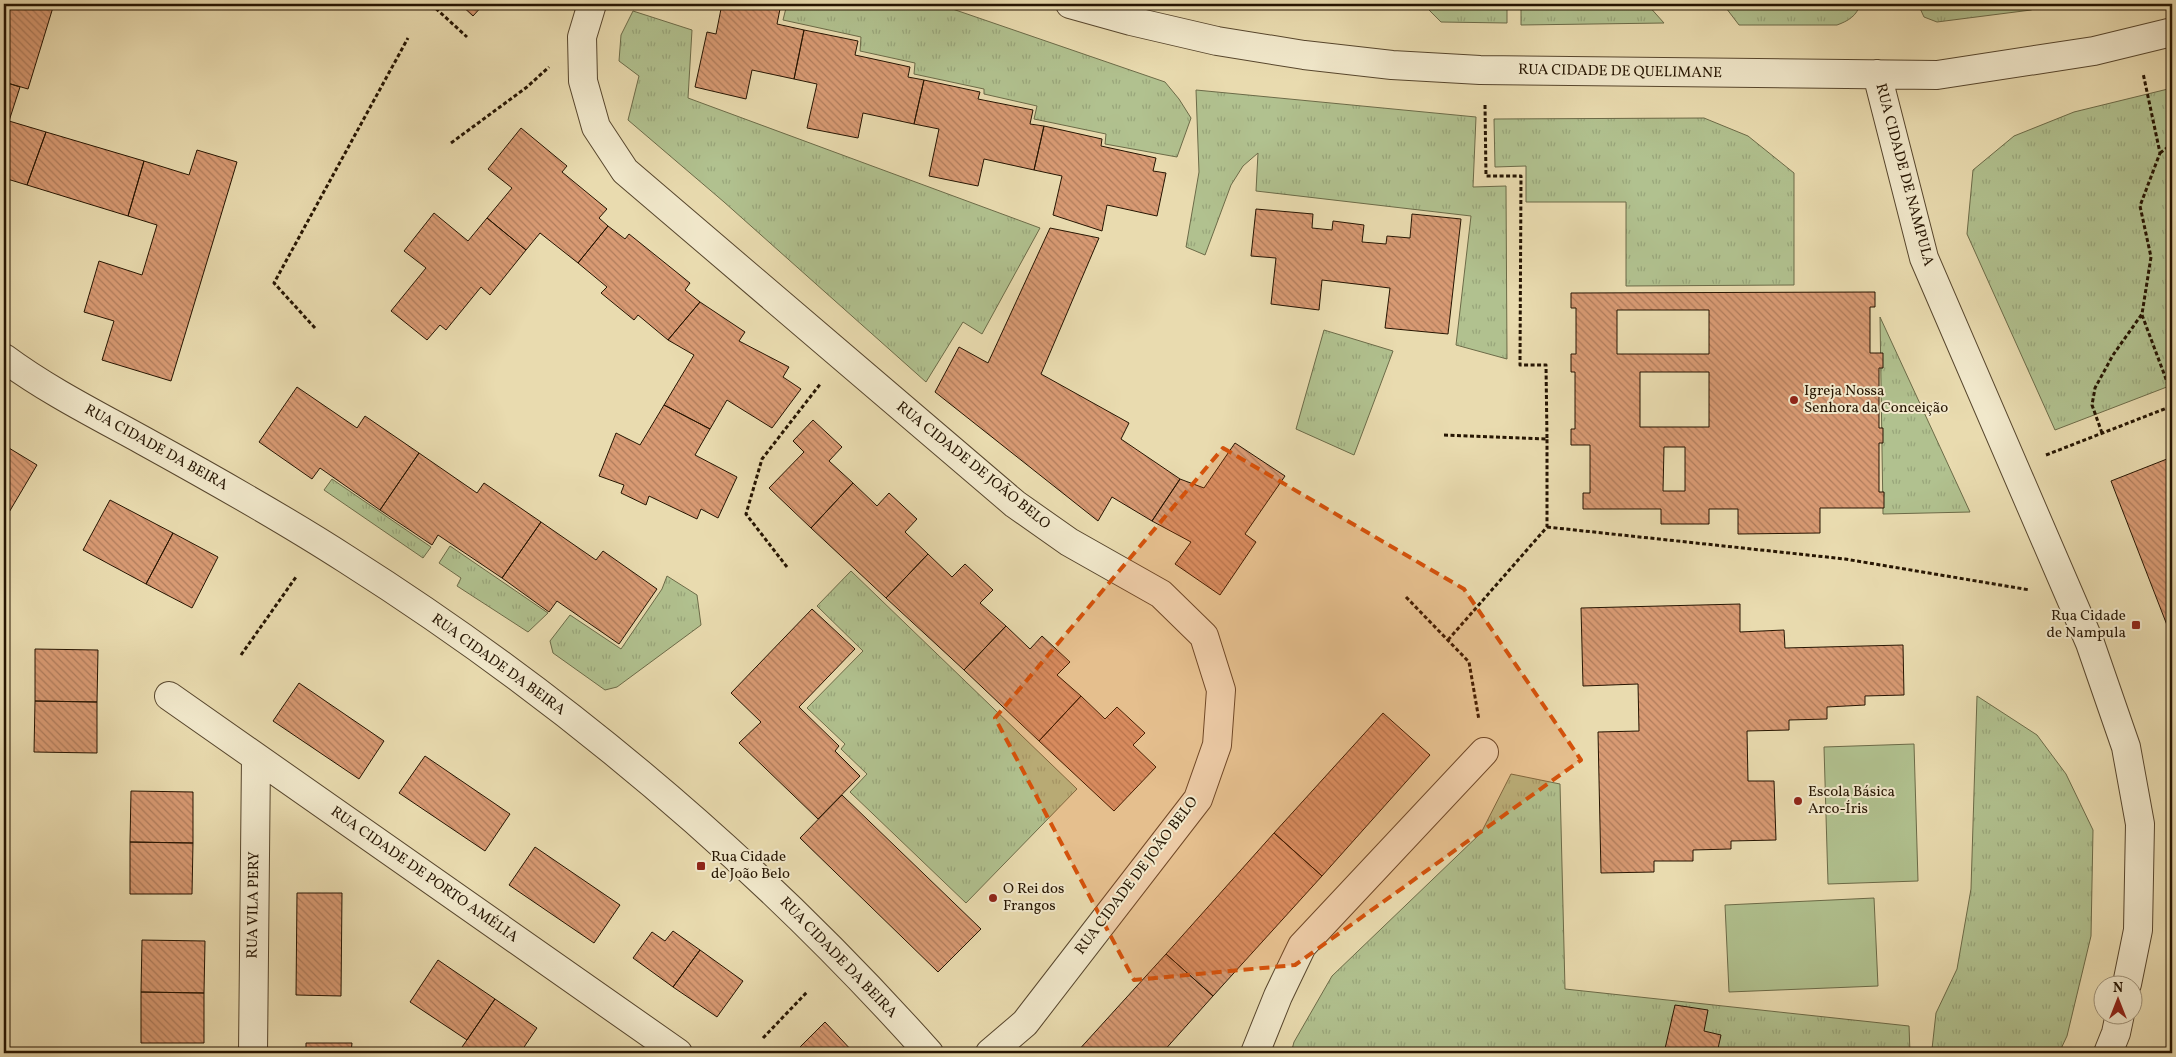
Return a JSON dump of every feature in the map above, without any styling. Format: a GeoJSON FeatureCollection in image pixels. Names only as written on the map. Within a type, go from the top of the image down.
{"type":"FeatureCollection","features":[{"type":"Feature","properties":{"kind":"street","name":"RUA CIDADE DE JOÃO BELO"},"geometry":{"type":"LineString","coordinates":[[592,4],[582,37],[583,80],[596,128],[625,171],[1015,504],[1069,542],[1161,594],[1204,636],[1221,690],[1217,745],[1198,799],[1026,1023],[990,1053]]}},
{"type":"Feature","properties":{"kind":"street","name":"RUA CIDADE DE QUELIMANE"},"geometry":{"type":"LineString","coordinates":[[1070,4],[1131,21],[1217,40],[1304,55],[1392,65],[1480,70],[1945,74],[2094,51],[2172,32]]}},
{"type":"Feature","properties":{"kind":"street","name":"RUA CIDADE DE NAMPULA"},"geometry":{"type":"LineString","coordinates":[[1877,74],[1924,258],[2060,578],[2090,642],[2126,747],[2140,824],[2138,930],[2128,974]]}},
{"type":"Feature","properties":{"kind":"street","name":"RUA CIDADE DA BEIRA"},"geometry":{"type":"LineString","coordinates":[[4,358],[24,373],[62,396],[257,504],[321,543],[440,621],[527,684],[613,752],[726,849],[853,971],[929,1053]]}},
{"type":"Feature","properties":{"kind":"street","name":"RUA CIDADE DE PORTO AMÉLIA"},"geometry":{"type":"LineString","coordinates":[[169,696],[678,1053]]}},
{"type":"Feature","properties":{"kind":"street"},"geometry":{"type":"LineString","coordinates":[[1255,1053],[1278,996],[1302,946],[1484,752]]}},
{"type":"Feature","properties":{"kind":"street","name":"RUA VILA PERY"},"geometry":{"type":"LineString","coordinates":[[253,1053],[256,757]]}},
{"type":"Feature","properties":{"kind":"street"},"geometry":{"type":"LineString","coordinates":[[2108,1053],[2118,1024]]}},
{"type":"Feature","properties":{"kind":"path"},"geometry":{"type":"LineString","coordinates":[[431,4],[467,37]]}},
{"type":"Feature","properties":{"kind":"path"},"geometry":{"type":"LineString","coordinates":[[315,328],[274,284],[408,38]]}},
{"type":"Feature","properties":{"kind":"path"},"geometry":{"type":"LineString","coordinates":[[2102,433],[2092,405],[2095,388],[2113,355],[2142,314],[2151,257],[2140,206],[2160,153],[2137,40]]}},
{"type":"Feature","properties":{"kind":"path"},"geometry":{"type":"LineString","coordinates":[[451,143],[527,88]]}},
{"type":"Feature","properties":{"kind":"path"},"geometry":{"type":"LineString","coordinates":[[1448,640],[1547,527],[1546,365],[1520,365],[1521,176],[1486,176],[1485,104]]}},
{"type":"Feature","properties":{"kind":"path"},"geometry":{"type":"LineString","coordinates":[[2160,153],[2172,144]]}},
{"type":"Feature","properties":{"kind":"path"},"geometry":{"type":"LineString","coordinates":[[2142,314],[2172,396]]}},
{"type":"Feature","properties":{"kind":"path"},"geometry":{"type":"LineString","coordinates":[[787,567],[746,514],[762,459],[842,357]]}},
{"type":"Feature","properties":{"kind":"path"},"geometry":{"type":"LineString","coordinates":[[2013,468],[2172,406]]}},
{"type":"Feature","properties":{"kind":"path"},"geometry":{"type":"LineString","coordinates":[[1444,435],[1547,439]]}},
{"type":"Feature","properties":{"kind":"path"},"geometry":{"type":"LineString","coordinates":[[1547,527],[1845,559],[2030,590],[2060,578]]}},
{"type":"Feature","properties":{"kind":"path"},"geometry":{"type":"LineString","coordinates":[[241,655],[296,577]]}},
{"type":"Feature","properties":{"kind":"path"},"geometry":{"type":"LineString","coordinates":[[1406,597],[1469,662],[1484,752]]}},
{"type":"Feature","properties":{"kind":"path"},"geometry":{"type":"LineString","coordinates":[[763,1038],[808,991]]}},
{"type":"Feature","properties":{"kind":"highlighted area"},"geometry":{"type":"Polygon","coordinates":[[[1223,448],[1464,589],[1581,760],[1295,965],[1134,980],[995,718],[1223,448]]]}},
{"type":"Feature","properties":{"kind":"green space"},"geometry":{"type":"Polygon","coordinates":[[[787,4],[938,4],[1165,82],[1191,118],[1177,157],[1105,144],[1106,134],[1034,119],[1037,106],[984,94],[984,89],[914,74],[915,63],[860,51],[861,37],[783,20],[787,4]]]}},
{"type":"Feature","properties":{"kind":"green space"},"geometry":{"type":"Polygon","coordinates":[[[1423,4],[1507,4],[1507,23],[1441,22],[1423,4]]]}},
{"type":"Feature","properties":{"kind":"green space"},"geometry":{"type":"Polygon","coordinates":[[[1521,4],[1647,4],[1664,23],[1521,25],[1521,4]]]}},
{"type":"Feature","properties":{"kind":"green space"},"geometry":{"type":"Polygon","coordinates":[[[1723,4],[1860,4],[1852,18],[1837,25],[1739,25],[1723,4]]]}},
{"type":"Feature","properties":{"kind":"green space"},"geometry":{"type":"Polygon","coordinates":[[[1918,4],[2045,4],[2031,10],[1937,22],[1924,17],[1918,4]]]}},
{"type":"Feature","properties":{"kind":"green space"},"geometry":{"type":"Polygon","coordinates":[[[633,11],[692,30],[688,98],[1040,228],[982,334],[963,322],[926,382],[724,202],[628,120],[639,76],[619,61],[621,35],[633,11]]]}},
{"type":"Feature","properties":{"kind":"green space"},"geometry":{"type":"Polygon","coordinates":[[[2172,88],[2172,385],[2055,430],[1967,234],[1973,170],[2014,136],[2074,112],[2172,88]]]}},
{"type":"Feature","properties":{"kind":"green space"},"geometry":{"type":"Polygon","coordinates":[[[1196,90],[1476,117],[1473,187],[1506,186],[1507,359],[1456,345],[1471,216],[1256,191],[1258,153],[1243,166],[1231,185],[1205,255],[1186,247],[1199,172],[1196,90]]]}},
{"type":"Feature","properties":{"kind":"green space"},"geometry":{"type":"Polygon","coordinates":[[[1704,118],[1748,136],[1794,173],[1794,285],[1626,286],[1626,202],[1526,202],[1526,166],[1495,167],[1494,119],[1704,118]]]}},
{"type":"Feature","properties":{"kind":"green space"},"geometry":{"type":"Polygon","coordinates":[[[1880,317],[1970,512],[1883,514],[1880,317]]]}},
{"type":"Feature","properties":{"kind":"green space"},"geometry":{"type":"Polygon","coordinates":[[[1324,330],[1393,351],[1354,455],[1296,429],[1324,330]]]}},
{"type":"Feature","properties":{"kind":"green space"},"geometry":{"type":"Polygon","coordinates":[[[332,479],[431,547],[423,558],[324,490],[332,479]]]}},
{"type":"Feature","properties":{"kind":"green space"},"geometry":{"type":"Polygon","coordinates":[[[450,546],[548,613],[528,632],[457,586],[461,578],[439,563],[450,546]]]}},
{"type":"Feature","properties":{"kind":"green space"},"geometry":{"type":"Polygon","coordinates":[[[851,571],[1077,789],[966,903],[850,792],[867,774],[841,749],[845,744],[807,708],[863,651],[817,606],[851,571]]]}},
{"type":"Feature","properties":{"kind":"green space"},"geometry":{"type":"Polygon","coordinates":[[[667,576],[697,595],[701,625],[617,687],[605,690],[553,653],[550,641],[570,615],[621,649],[662,589],[667,576]]]}},
{"type":"Feature","properties":{"kind":"green space"},"geometry":{"type":"Polygon","coordinates":[[[1977,696],[2037,735],[2066,774],[2093,830],[2091,936],[2067,1036],[2059,1053],[1928,1053],[1932,1049],[1936,1013],[1957,969],[1971,889],[1977,696]]]}},
{"type":"Feature","properties":{"kind":"green space"},"geometry":{"type":"Polygon","coordinates":[[[1914,744],[1918,881],[1828,884],[1824,747],[1914,744]]]}},
{"type":"Feature","properties":{"kind":"green space"},"geometry":{"type":"Polygon","coordinates":[[[1511,774],[1560,784],[1565,989],[1909,1026],[1910,1053],[1291,1053],[1294,1042],[1332,976],[1481,833],[1511,774]]]}},
{"type":"Feature","properties":{"kind":"green space"},"geometry":{"type":"Polygon","coordinates":[[[1874,898],[1878,986],[1729,992],[1725,905],[1874,898]]]}},
{"type":"Feature","properties":{"kind":"building"},"geometry":{"type":"Polygon","coordinates":[[[4,4],[54,4],[28,89],[4,82],[4,4]]]}},
{"type":"Feature","properties":{"kind":"building"},"geometry":{"type":"Polygon","coordinates":[[[460,4],[484,4],[473,16],[460,4]]]}},
{"type":"Feature","properties":{"kind":"building"},"geometry":{"type":"Polygon","coordinates":[[[722,4],[781,4],[777,24],[804,30],[794,79],[752,70],[746,99],[695,87],[707,32],[716,34],[722,4]]]}},
{"type":"Feature","properties":{"kind":"building"},"geometry":{"type":"Polygon","coordinates":[[[804,30],[858,41],[855,55],[910,67],[908,77],[924,80],[914,124],[863,113],[858,138],[807,128],[817,84],[794,79],[804,30]]]}},
{"type":"Feature","properties":{"kind":"building"},"geometry":{"type":"Polygon","coordinates":[[[924,80],[980,92],[978,99],[1033,110],[1030,124],[1044,126],[1034,170],[984,159],[978,186],[929,176],[939,129],[914,124],[924,80]]]}},
{"type":"Feature","properties":{"kind":"building"},"geometry":{"type":"Polygon","coordinates":[[[4,82],[20,87],[9,121],[46,132],[27,185],[4,178],[4,82]]]}},
{"type":"Feature","properties":{"kind":"building"},"geometry":{"type":"Polygon","coordinates":[[[1044,126],[1102,139],[1101,146],[1156,158],[1153,171],[1166,173],[1157,216],[1107,205],[1102,231],[1053,215],[1062,176],[1034,170],[1044,126]]]}},
{"type":"Feature","properties":{"kind":"building"},"geometry":{"type":"Polygon","coordinates":[[[521,128],[567,166],[562,172],[607,209],[599,218],[608,226],[578,263],[540,233],[526,250],[487,218],[512,188],[488,169],[521,128]]]}},
{"type":"Feature","properties":{"kind":"building"},"geometry":{"type":"Polygon","coordinates":[[[46,132],[144,161],[128,216],[27,185],[46,132]]]}},
{"type":"Feature","properties":{"kind":"building"},"geometry":{"type":"Polygon","coordinates":[[[197,150],[237,162],[171,381],[102,360],[114,321],[84,312],[99,261],[142,275],[157,225],[128,216],[144,161],[189,175],[197,150]]]}},
{"type":"Feature","properties":{"kind":"building"},"geometry":{"type":"Polygon","coordinates":[[[1256,209],[1313,214],[1312,228],[1332,230],[1333,221],[1364,225],[1362,242],[1386,244],[1387,236],[1410,238],[1412,214],[1461,219],[1448,334],[1385,328],[1390,288],[1322,280],[1319,310],[1271,304],[1276,258],[1251,256],[1256,209]]]}},
{"type":"Feature","properties":{"kind":"building"},"geometry":{"type":"Polygon","coordinates":[[[434,213],[468,241],[487,218],[526,250],[490,295],[481,287],[446,330],[440,325],[427,340],[391,311],[426,268],[404,251],[434,213]]]}},
{"type":"Feature","properties":{"kind":"building"},"geometry":{"type":"Polygon","coordinates":[[[608,226],[625,239],[629,234],[690,283],[685,290],[700,302],[668,340],[638,315],[634,320],[601,293],[607,287],[578,263],[608,226]]]}},
{"type":"Feature","properties":{"kind":"building"},"geometry":{"type":"Polygon","coordinates":[[[1050,228],[1099,238],[1041,374],[1129,423],[1121,439],[1180,479],[1152,521],[1112,497],[1098,521],[935,392],[959,347],[988,363],[1050,228]]]}},
{"type":"Feature","properties":{"kind":"building","name":"Igreja Nossa Senhora da Conceição"},"geometry":{"type":"Polygon","coordinates":[[[1875,292],[1875,307],[1870,307],[1870,353],[1883,353],[1883,368],[1879,368],[1879,428],[1883,428],[1883,443],[1879,443],[1879,492],[1884,492],[1884,508],[1820,508],[1820,533],[1738,534],[1738,509],[1709,509],[1709,524],[1661,524],[1661,509],[1583,509],[1583,493],[1590,493],[1590,445],[1571,445],[1571,429],[1575,429],[1575,372],[1571,372],[1571,354],[1576,354],[1576,308],[1571,308],[1571,293],[1875,292]],[[1617,310],[1617,354],[1709,354],[1709,310],[1617,310]],[[1640,372],[1640,427],[1709,427],[1709,372],[1640,372]],[[1664,447],[1663,491],[1685,491],[1685,447],[1664,447]]]}},
{"type":"Feature","properties":{"kind":"building"},"geometry":{"type":"Polygon","coordinates":[[[700,302],[745,332],[739,341],[789,367],[783,377],[801,389],[772,428],[727,400],[710,429],[664,405],[694,355],[668,340],[700,302]]]}},
{"type":"Feature","properties":{"kind":"building"},"geometry":{"type":"Polygon","coordinates":[[[297,387],[357,428],[365,416],[419,453],[380,510],[320,468],[312,479],[259,442],[297,387]]]}},
{"type":"Feature","properties":{"kind":"building"},"geometry":{"type":"Polygon","coordinates":[[[664,405],[710,429],[695,455],[737,477],[718,518],[701,509],[697,519],[649,496],[646,505],[621,493],[624,485],[599,476],[616,433],[640,445],[664,405]]]}},
{"type":"Feature","properties":{"kind":"building"},"geometry":{"type":"Polygon","coordinates":[[[813,420],[842,447],[829,461],[853,483],[811,528],[769,488],[804,452],[793,441],[813,420]]]}},
{"type":"Feature","properties":{"kind":"building"},"geometry":{"type":"Polygon","coordinates":[[[1235,443],[1285,476],[1245,534],[1256,542],[1220,595],[1175,564],[1191,542],[1152,521],[1180,479],[1204,488],[1235,443]]]}},
{"type":"Feature","properties":{"kind":"building"},"geometry":{"type":"Polygon","coordinates":[[[4,445],[37,465],[8,514],[4,511],[4,445]]]}},
{"type":"Feature","properties":{"kind":"building"},"geometry":{"type":"Polygon","coordinates":[[[419,453],[477,493],[484,483],[541,522],[502,578],[438,535],[432,545],[380,510],[419,453]]]}},
{"type":"Feature","properties":{"kind":"building"},"geometry":{"type":"Polygon","coordinates":[[[2172,457],[2172,638],[2111,481],[2172,457]]]}},
{"type":"Feature","properties":{"kind":"building"},"geometry":{"type":"Polygon","coordinates":[[[853,483],[877,506],[889,493],[917,519],[905,532],[928,554],[886,598],[811,528],[853,483]]]}},
{"type":"Feature","properties":{"kind":"building"},"geometry":{"type":"Polygon","coordinates":[[[110,500],[173,533],[146,584],[83,550],[110,500]]]}},
{"type":"Feature","properties":{"kind":"building"},"geometry":{"type":"Polygon","coordinates":[[[541,522],[596,560],[603,551],[657,589],[619,644],[557,601],[549,612],[502,578],[541,522]]]}},
{"type":"Feature","properties":{"kind":"building"},"geometry":{"type":"Polygon","coordinates":[[[173,533],[218,557],[192,608],[146,584],[173,533]]]}},
{"type":"Feature","properties":{"kind":"building"},"geometry":{"type":"Polygon","coordinates":[[[928,554],[952,577],[965,564],[993,590],[980,603],[1006,626],[964,670],[886,598],[928,554]]]}},
{"type":"Feature","properties":{"kind":"building"},"geometry":{"type":"Polygon","coordinates":[[[1740,604],[1740,632],[1784,630],[1785,648],[1903,645],[1904,695],[1865,696],[1865,705],[1827,707],[1827,719],[1789,720],[1789,730],[1747,731],[1748,781],[1774,781],[1776,840],[1731,841],[1731,849],[1693,850],[1693,861],[1654,861],[1654,872],[1601,873],[1598,732],[1639,731],[1638,684],[1583,686],[1581,608],[1740,604]]]}},
{"type":"Feature","properties":{"kind":"building"},"geometry":{"type":"Polygon","coordinates":[[[812,609],[855,649],[799,707],[839,746],[835,751],[860,776],[818,819],[739,743],[761,722],[731,693],[812,609]]]}},
{"type":"Feature","properties":{"kind":"building"},"geometry":{"type":"Polygon","coordinates":[[[1006,626],[1030,649],[1042,636],[1070,662],[1057,675],[1081,696],[1039,741],[964,670],[1006,626]]]}},
{"type":"Feature","properties":{"kind":"building"},"geometry":{"type":"Polygon","coordinates":[[[35,649],[98,650],[97,702],[35,701],[35,649]]]}},
{"type":"Feature","properties":{"kind":"building"},"geometry":{"type":"Polygon","coordinates":[[[299,683],[384,741],[359,779],[273,721],[299,683]]]}},
{"type":"Feature","properties":{"kind":"building"},"geometry":{"type":"Polygon","coordinates":[[[1081,696],[1105,719],[1117,707],[1145,733],[1133,745],[1156,767],[1114,811],[1039,741],[1081,696]]]}},
{"type":"Feature","properties":{"kind":"building"},"geometry":{"type":"Polygon","coordinates":[[[35,701],[97,702],[97,753],[34,752],[35,701]]]}},
{"type":"Feature","properties":{"kind":"building"},"geometry":{"type":"Polygon","coordinates":[[[1383,713],[1430,755],[1322,876],[1274,833],[1383,713]]]}},
{"type":"Feature","properties":{"kind":"building"},"geometry":{"type":"Polygon","coordinates":[[[425,756],[510,814],[485,851],[399,793],[425,756]]]}},
{"type":"Feature","properties":{"kind":"building"},"geometry":{"type":"Polygon","coordinates":[[[131,791],[193,792],[193,843],[130,842],[131,791]]]}},
{"type":"Feature","properties":{"kind":"building"},"geometry":{"type":"Polygon","coordinates":[[[842,795],[981,929],[938,972],[800,838],[842,795]]]}},
{"type":"Feature","properties":{"kind":"building"},"geometry":{"type":"Polygon","coordinates":[[[1274,833],[1322,876],[1213,996],[1166,954],[1274,833]]]}},
{"type":"Feature","properties":{"kind":"building"},"geometry":{"type":"Polygon","coordinates":[[[130,842],[193,843],[192,894],[130,894],[130,842]]]}},
{"type":"Feature","properties":{"kind":"building"},"geometry":{"type":"Polygon","coordinates":[[[535,847],[620,905],[594,943],[509,885],[535,847]]]}},
{"type":"Feature","properties":{"kind":"building"},"geometry":{"type":"Polygon","coordinates":[[[297,893],[342,893],[341,996],[296,995],[297,893]]]}},
{"type":"Feature","properties":{"kind":"building"},"geometry":{"type":"Polygon","coordinates":[[[673,931],[700,950],[673,987],[633,958],[652,932],[665,941],[673,931]]]}},
{"type":"Feature","properties":{"kind":"building"},"geometry":{"type":"Polygon","coordinates":[[[142,940],[205,941],[204,993],[141,992],[142,940]]]}},
{"type":"Feature","properties":{"kind":"building"},"geometry":{"type":"Polygon","coordinates":[[[700,950],[743,981],[717,1017],[673,987],[700,950]]]}},
{"type":"Feature","properties":{"kind":"building"},"geometry":{"type":"Polygon","coordinates":[[[1166,954],[1213,996],[1162,1053],[1076,1053],[1166,954]]]}},
{"type":"Feature","properties":{"kind":"building"},"geometry":{"type":"Polygon","coordinates":[[[438,960],[495,999],[467,1040],[410,1002],[438,960]]]}},
{"type":"Feature","properties":{"kind":"building"},"geometry":{"type":"Polygon","coordinates":[[[141,992],[204,993],[204,1043],[141,1043],[141,992]]]}},
{"type":"Feature","properties":{"kind":"building"},"geometry":{"type":"Polygon","coordinates":[[[495,999],[537,1028],[520,1053],[464,1053],[460,1050],[495,999]]]}},
{"type":"Feature","properties":{"kind":"building"},"geometry":{"type":"Polygon","coordinates":[[[1675,1005],[1708,1010],[1704,1031],[1721,1035],[1717,1053],[1664,1053],[1675,1005]]]}},
{"type":"Feature","properties":{"kind":"building"},"geometry":{"type":"Polygon","coordinates":[[[825,1022],[854,1053],[794,1053],[825,1022]]]}},
{"type":"Feature","properties":{"kind":"building"},"geometry":{"type":"Polygon","coordinates":[[[306,1043],[352,1043],[351,1053],[306,1053],[306,1043]]]}},
{"type":"Feature","properties":{"kind":"place","name":"Igreja Nossa Senhora da Conceição"},"geometry":{"type":"Point","coordinates":[1794,400]}},
{"type":"Feature","properties":{"kind":"place","name":"Rua Cidade de Nampula"},"geometry":{"type":"Point","coordinates":[2136,625]}},
{"type":"Feature","properties":{"kind":"place","name":"Escola Básica Arco-Íris"},"geometry":{"type":"Point","coordinates":[1798,801]}},
{"type":"Feature","properties":{"kind":"place","name":"Rua Cidade de João Belo"},"geometry":{"type":"Point","coordinates":[701,866]}},
{"type":"Feature","properties":{"kind":"place","name":"O Rei dos Frangos"},"geometry":{"type":"Point","coordinates":[993,898]}}]}
